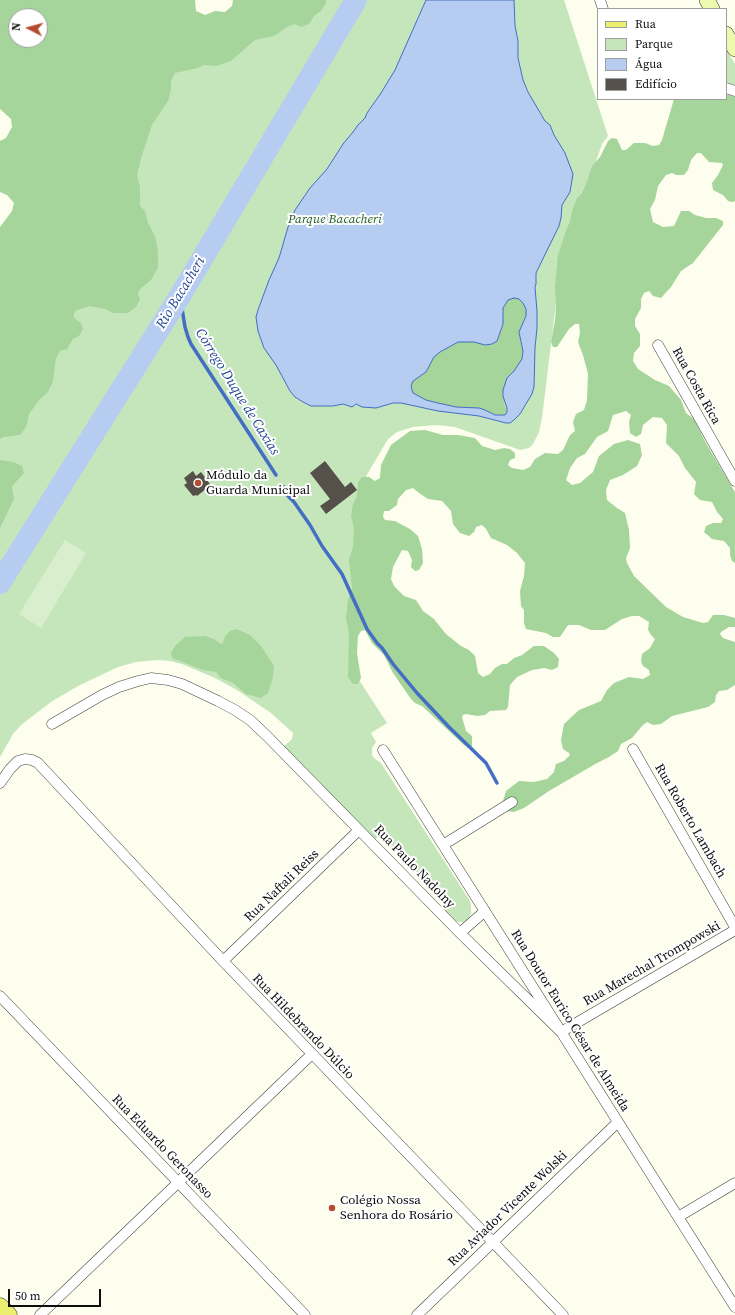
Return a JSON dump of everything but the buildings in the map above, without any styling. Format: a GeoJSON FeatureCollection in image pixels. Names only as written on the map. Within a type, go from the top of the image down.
{"type":"FeatureCollection","features":[{"type":"Feature","properties":{"kind":"main road"},"geometry":{"type":"LineString","coordinates":[[727,36],[735,49]]}},
{"type":"Feature","properties":{"kind":"main road"},"geometry":{"type":"LineString","coordinates":[[0,1306],[9,1315]]}},
{"type":"Feature","properties":{"kind":"street","name":"Rua Costa Rica"},"geometry":{"type":"LineString","coordinates":[[658,345],[735,481]]}},
{"type":"Feature","properties":{"kind":"street","name":"Rua Paulo Nadolny"},"geometry":{"type":"LineString","coordinates":[[52,724],[102,695],[120,687],[151,678],[168,680],[188,687],[218,701],[250,720],[460,933],[561,1032]]}},
{"type":"Feature","properties":{"kind":"street","name":"Rua Roberto Lambach"},"geometry":{"type":"LineString","coordinates":[[634,749],[735,929]]}},
{"type":"Feature","properties":{"kind":"street","name":"Rua Doutor Eurico César de Almeida"},"geometry":{"type":"LineString","coordinates":[[383,750],[735,1307]]}},
{"type":"Feature","properties":{"kind":"street","name":"Rua Hildebrando Dúlcio"},"geometry":{"type":"LineString","coordinates":[[0,783],[18,761],[25,758],[38,763],[223,961],[563,1315]]}},
{"type":"Feature","properties":{"kind":"street"},"geometry":{"type":"LineString","coordinates":[[443,845],[512,802]]}},
{"type":"Feature","properties":{"kind":"street","name":"Rua Naftali Reiss"},"geometry":{"type":"LineString","coordinates":[[223,961],[359,830]]}},
{"type":"Feature","properties":{"kind":"street"},"geometry":{"type":"LineString","coordinates":[[460,933],[485,911]]}},
{"type":"Feature","properties":{"kind":"street","name":"Rua Marechal Trompowski"},"geometry":{"type":"LineString","coordinates":[[561,1032],[735,929]]}},
{"type":"Feature","properties":{"kind":"street","name":"Rua Eduardo Geronasso"},"geometry":{"type":"LineString","coordinates":[[0,998],[179,1182],[305,1315]]}},
{"type":"Feature","properties":{"kind":"street"},"geometry":{"type":"LineString","coordinates":[[40,1315],[312,1054]]}},
{"type":"Feature","properties":{"kind":"street","name":"Rua Aviador Vicente Wolski"},"geometry":{"type":"LineString","coordinates":[[416,1315],[618,1122]]}},
{"type":"Feature","properties":{"kind":"street"},"geometry":{"type":"LineString","coordinates":[[678,1217],[735,1183]]}},
{"type":"Feature","properties":{"kind":"green space"},"geometry":{"type":"Polygon","coordinates":[[[0,0],[195,0],[196,11],[205,15],[215,11],[225,12],[232,6],[233,0],[326,0],[326,3],[321,11],[314,16],[309,24],[301,27],[295,24],[289,26],[274,36],[255,40],[231,61],[216,66],[204,65],[198,68],[175,73],[171,81],[171,90],[168,101],[152,125],[137,175],[140,187],[140,206],[145,211],[148,223],[155,236],[158,251],[158,268],[151,280],[140,289],[138,294],[140,299],[136,307],[128,313],[113,313],[105,309],[90,306],[77,310],[74,313],[74,318],[81,323],[83,329],[79,336],[73,339],[67,349],[60,351],[56,358],[53,381],[48,392],[40,399],[29,414],[26,427],[20,435],[0,439],[0,227],[12,211],[14,203],[7,195],[0,192],[0,141],[6,138],[12,127],[11,119],[0,109],[0,0]]]}},
{"type":"Feature","properties":{"kind":"green space","name":"Parque Bacacheri"},"geometry":{"type":"Polygon","coordinates":[[[273,0],[564,0],[608,136],[602,144],[569,238],[560,270],[542,418],[539,432],[533,444],[529,448],[520,450],[455,427],[437,425],[413,427],[397,432],[388,439],[365,479],[355,634],[357,677],[387,723],[371,733],[376,742],[372,748],[372,755],[381,763],[470,901],[471,913],[469,918],[464,922],[453,921],[443,912],[449,906],[380,835],[373,841],[283,747],[292,739],[293,733],[271,713],[237,690],[215,678],[182,664],[157,660],[136,662],[118,667],[78,686],[51,702],[21,725],[13,734],[0,757],[0,305],[176,66],[273,0]]]}},
{"type":"Feature","properties":{"kind":"green space"},"geometry":{"type":"Polygon","coordinates":[[[727,51],[735,64],[735,85],[727,82],[727,51]]]}},
{"type":"Feature","properties":{"kind":"green space"},"geometry":{"type":"Polygon","coordinates":[[[727,94],[735,97],[735,201],[728,201],[723,195],[713,190],[712,183],[723,165],[722,163],[709,162],[701,153],[697,153],[691,160],[688,170],[684,175],[676,175],[672,173],[666,175],[658,186],[655,200],[650,209],[653,222],[663,227],[674,226],[681,211],[689,211],[695,215],[706,218],[716,218],[723,221],[723,225],[693,263],[681,271],[671,287],[661,298],[653,296],[649,291],[644,293],[641,299],[641,308],[635,319],[635,326],[640,334],[640,346],[634,353],[633,361],[638,369],[655,380],[669,386],[681,400],[686,413],[694,419],[706,443],[735,492],[735,563],[732,561],[730,555],[730,548],[724,541],[712,539],[704,532],[706,526],[713,523],[721,523],[723,519],[717,512],[712,502],[700,500],[694,494],[696,482],[685,468],[679,456],[666,443],[667,425],[662,418],[653,417],[643,425],[641,434],[636,437],[630,433],[629,422],[631,415],[626,411],[613,415],[608,431],[597,437],[585,454],[577,458],[570,468],[566,480],[572,485],[580,483],[593,472],[599,456],[614,444],[628,440],[640,444],[642,455],[637,466],[623,475],[610,480],[606,490],[607,500],[625,513],[629,530],[630,548],[626,558],[627,563],[634,576],[666,607],[683,617],[703,623],[708,622],[713,615],[724,615],[735,618],[735,627],[729,627],[720,634],[723,638],[735,642],[735,685],[727,690],[719,691],[716,695],[715,702],[708,707],[672,716],[661,724],[653,725],[647,722],[632,738],[621,744],[618,751],[609,757],[549,791],[524,808],[514,812],[505,811],[502,804],[506,791],[519,781],[534,782],[547,779],[554,772],[556,764],[564,761],[570,755],[563,749],[561,740],[564,724],[579,710],[601,701],[607,690],[614,683],[629,677],[643,679],[650,675],[649,670],[643,666],[641,661],[642,654],[650,648],[655,639],[648,630],[649,622],[639,616],[632,616],[622,619],[605,630],[591,630],[579,625],[568,625],[560,637],[553,637],[546,633],[526,629],[524,623],[524,610],[521,606],[520,591],[524,576],[525,563],[517,553],[507,545],[491,538],[482,525],[476,527],[474,532],[469,536],[460,533],[453,524],[451,511],[442,501],[428,499],[413,488],[406,490],[398,499],[397,505],[389,511],[384,511],[383,517],[385,520],[395,521],[410,529],[418,536],[422,549],[423,563],[419,570],[415,571],[411,567],[412,560],[408,551],[402,550],[393,567],[391,579],[394,586],[404,596],[416,600],[423,611],[434,619],[446,634],[475,656],[478,673],[483,677],[490,674],[495,668],[502,664],[507,664],[514,658],[522,655],[534,646],[544,646],[554,653],[559,659],[558,667],[552,670],[544,668],[532,670],[517,677],[510,685],[508,707],[506,710],[490,711],[485,715],[477,716],[466,714],[463,715],[462,717],[466,731],[472,736],[472,746],[469,748],[422,706],[415,703],[411,699],[393,673],[384,655],[372,643],[365,630],[361,631],[358,636],[357,653],[361,678],[358,684],[353,684],[348,677],[349,634],[346,618],[348,600],[352,588],[349,560],[353,547],[354,528],[351,516],[353,504],[357,496],[358,482],[362,477],[369,477],[375,481],[380,478],[381,465],[391,445],[410,431],[425,430],[443,435],[458,435],[475,438],[482,446],[495,450],[504,448],[510,449],[515,453],[515,458],[510,460],[508,465],[512,468],[523,470],[530,467],[535,459],[545,453],[558,454],[563,450],[570,435],[575,431],[573,422],[576,414],[584,410],[587,400],[588,374],[578,342],[580,333],[579,324],[575,324],[569,329],[557,347],[553,347],[551,342],[555,320],[555,287],[558,255],[570,222],[572,211],[577,198],[582,193],[592,166],[600,157],[608,141],[612,138],[617,139],[622,150],[626,150],[634,143],[645,143],[653,146],[659,145],[662,140],[674,100],[727,100],[727,94]]]}},
{"type":"Feature","properties":{"kind":"green space"},"geometry":{"type":"Polygon","coordinates":[[[514,298],[519,299],[523,303],[526,309],[526,316],[521,327],[520,340],[523,351],[522,359],[507,378],[504,403],[507,412],[505,415],[495,415],[479,408],[456,407],[438,403],[426,400],[413,393],[411,386],[413,381],[426,372],[434,357],[440,352],[458,342],[474,342],[485,345],[492,344],[497,341],[503,324],[503,308],[508,300],[514,298]]]}},
{"type":"Feature","properties":{"kind":"green space"},"geometry":{"type":"Polygon","coordinates":[[[0,460],[13,462],[22,466],[24,473],[13,485],[12,488],[14,499],[0,528],[0,460]]]}},
{"type":"Feature","properties":{"kind":"green space"},"geometry":{"type":"Polygon","coordinates":[[[65,540],[86,553],[41,628],[19,614],[65,540]]]}},
{"type":"Feature","properties":{"kind":"green space"},"geometry":{"type":"Polygon","coordinates":[[[237,629],[250,635],[261,646],[274,666],[273,677],[268,693],[261,698],[246,694],[233,683],[221,678],[216,672],[203,670],[172,658],[171,653],[176,645],[185,637],[205,636],[214,639],[221,644],[223,643],[225,636],[230,631],[237,629]]]}},
{"type":"Feature","properties":{"kind":"water"},"geometry":{"type":"Polygon","coordinates":[[[426,0],[514,0],[518,58],[523,80],[528,92],[545,121],[550,125],[565,153],[573,174],[570,192],[562,205],[559,226],[536,273],[535,287],[537,328],[534,387],[532,394],[520,414],[510,423],[479,416],[438,411],[401,403],[393,403],[376,408],[362,407],[356,404],[352,407],[343,404],[333,406],[311,406],[295,397],[290,391],[276,365],[264,348],[258,331],[256,317],[258,310],[279,258],[288,227],[295,210],[310,188],[327,169],[343,144],[365,118],[395,70],[426,0]],[[514,298],[508,300],[503,308],[503,324],[497,341],[492,344],[485,345],[474,342],[458,342],[440,352],[434,357],[426,372],[413,381],[411,386],[413,393],[426,400],[438,403],[456,407],[479,408],[495,415],[505,415],[507,408],[503,396],[503,390],[507,378],[522,359],[523,351],[519,332],[526,316],[526,309],[519,299],[514,298]]]}},
{"type":"Feature","properties":{"kind":"waterway","name":"Córrego Duque de Caxias"},"geometry":{"type":"LineString","coordinates":[[0,583],[180,296],[356,0]]}},
{"type":"Feature","properties":{"kind":"waterway","name":"Córrego Duque de Caxias"},"geometry":{"type":"LineString","coordinates":[[180,296],[185,327],[191,344],[276,475]]}},
{"type":"Feature","properties":{"kind":"waterway","name":"Córrego Duque de Caxias"},"geometry":{"type":"LineString","coordinates":[[284,487],[288,496],[310,525],[322,546],[342,574],[367,629],[377,643],[417,693],[486,763],[497,783]]}},
{"type":"Feature","properties":{"kind":"place","name":"Módulo da Guarda Municipal"},"geometry":{"type":"Point","coordinates":[198,483]}},
{"type":"Feature","properties":{"kind":"place","name":"Colégio Nossa Senhora do Rosário"},"geometry":{"type":"Point","coordinates":[332,1208]}},
{"type":"Feature","properties":{"kind":"water label","name":"Rio Bacacheri"},"geometry":{"type":"Point","coordinates":[181,293]}}]}
